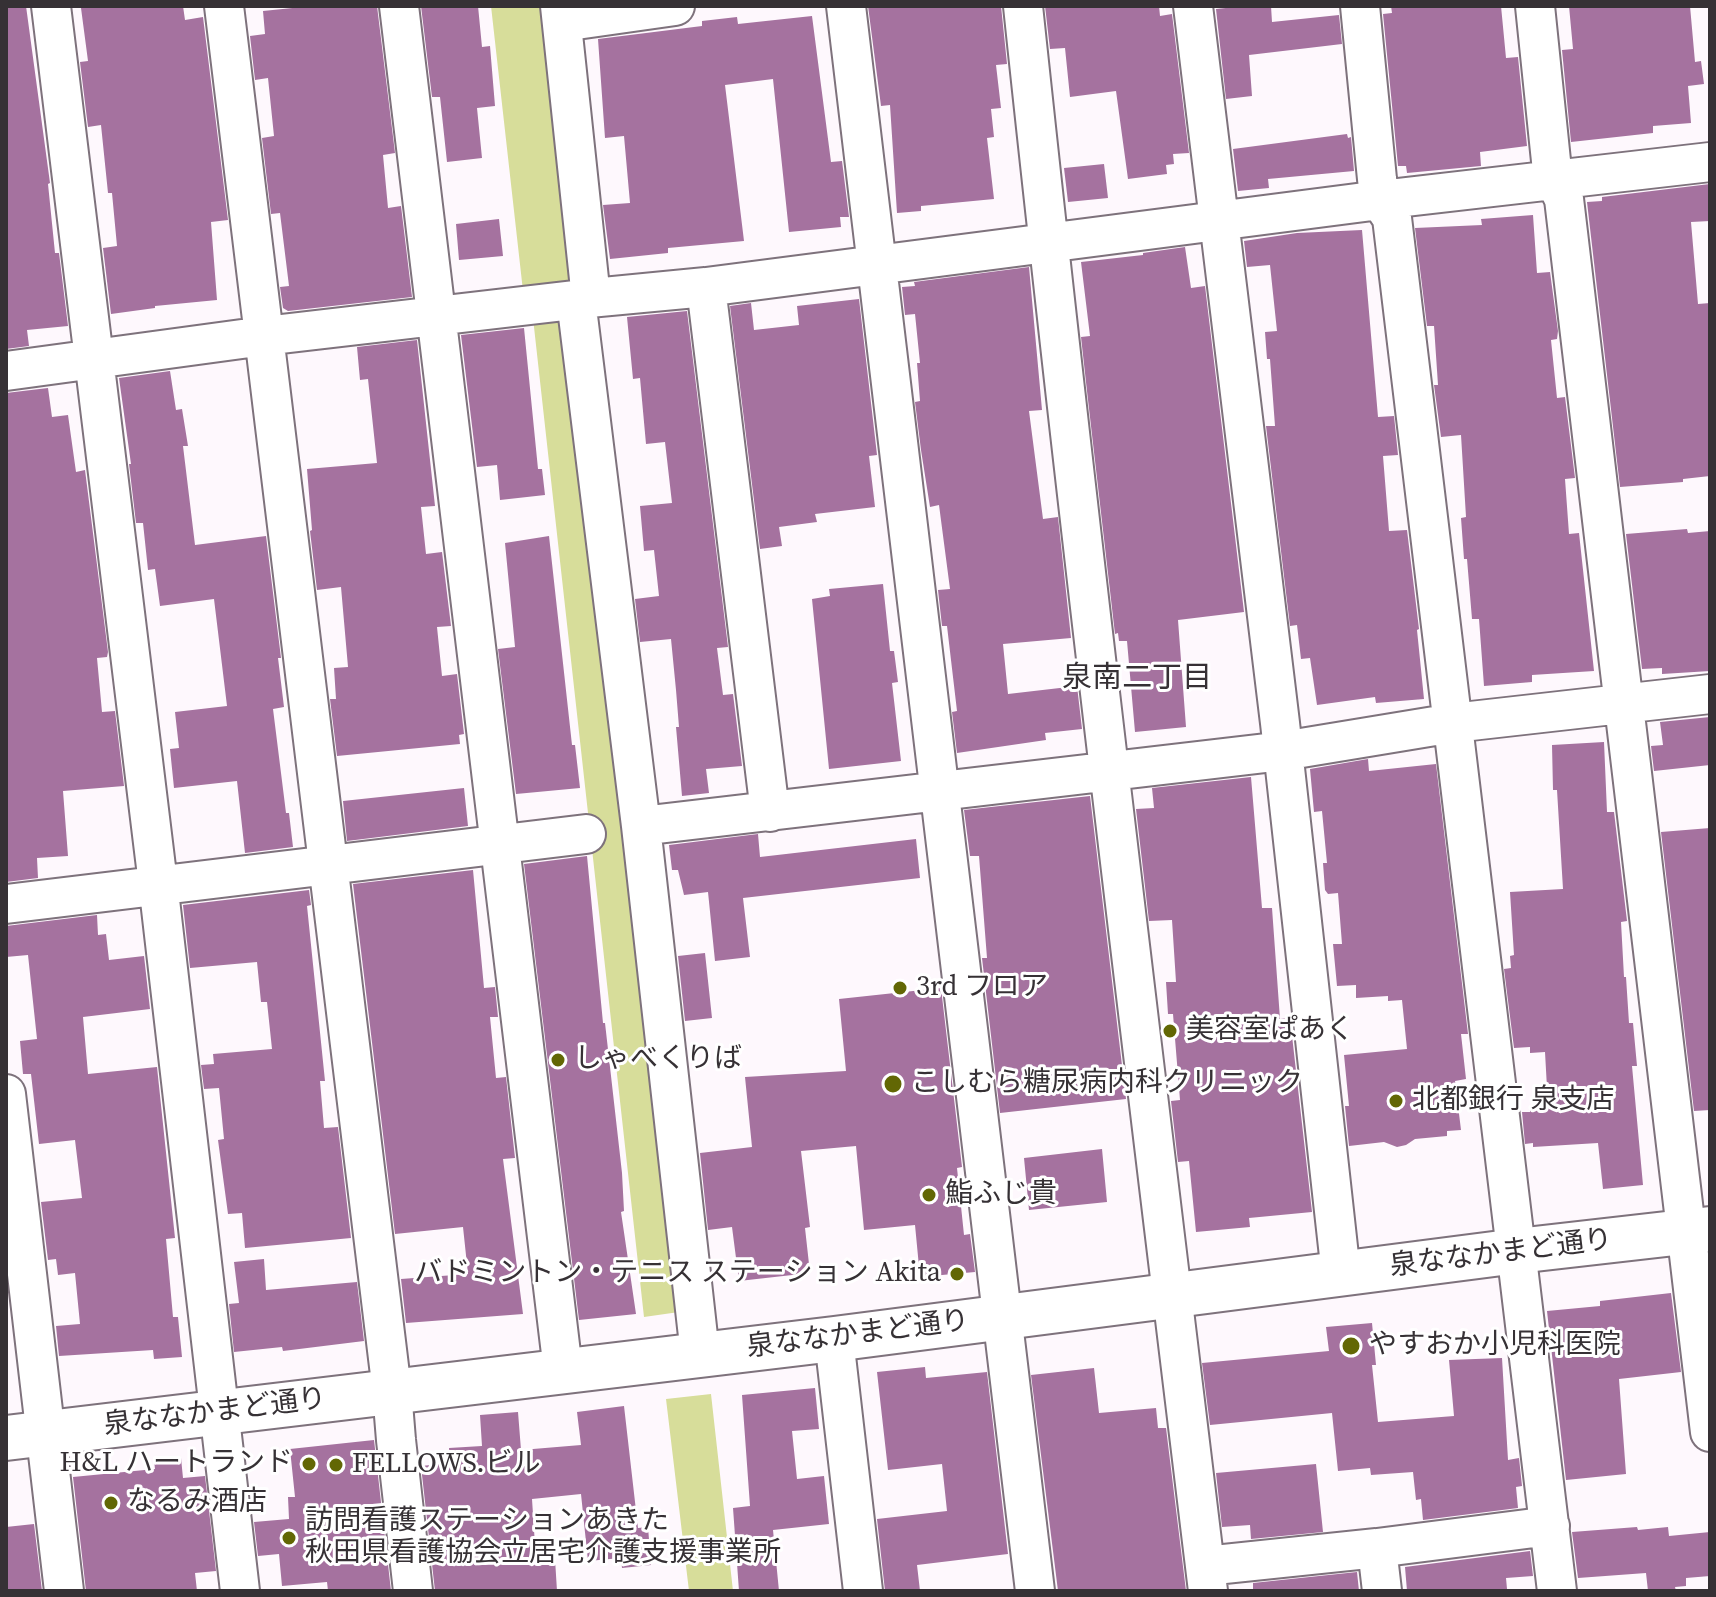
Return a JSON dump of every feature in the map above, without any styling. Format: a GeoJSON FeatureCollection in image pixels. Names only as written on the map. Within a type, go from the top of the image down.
{"type":"FeatureCollection","features":[{"type":"Feature","properties":{"kind":"street"},"geometry":{"type":"LineString","coordinates":[[51,6],[240,1591]]}},
{"type":"Feature","properties":{"kind":"street"},"geometry":{"type":"LineString","coordinates":[[224,6],[392,1391],[413,1591]]}},
{"type":"Feature","properties":{"kind":"street"},"geometry":{"type":"LineString","coordinates":[[399,6],[563,1370]]}},
{"type":"Feature","properties":{"kind":"street"},"geometry":{"type":"LineString","coordinates":[[675,6],[561,14],[584,299],[700,1354]]}},
{"type":"Feature","properties":{"kind":"street"},"geometry":{"type":"LineString","coordinates":[[846,6],[1035,1591]]}},
{"type":"Feature","properties":{"kind":"street"},"geometry":{"type":"LineString","coordinates":[[1023,6],[1109,772],[1206,1578],[1377,1548],[1550,1526]]}},
{"type":"Feature","properties":{"kind":"street"},"geometry":{"type":"LineString","coordinates":[[1193,6],[1283,751],[1341,1274]]}},
{"type":"Feature","properties":{"kind":"street"},"geometry":{"type":"LineString","coordinates":[[1360,6],[1380,200],[1392,218],[1557,1591]]}},
{"type":"Feature","properties":{"kind":"street"},"geometry":{"type":"LineString","coordinates":[[1535,6],[1555,180],[1564,199],[1625,705],[1698,1230],[1710,1432]]}},
{"type":"Feature","properties":{"kind":"street"},"geometry":{"type":"LineString","coordinates":[[6,371],[264,336],[706,287],[1380,200],[1710,162]]}},
{"type":"Feature","properties":{"kind":"street"},"geometry":{"type":"LineString","coordinates":[[706,287],[770,812]]}},
{"type":"Feature","properties":{"kind":"street"},"geometry":{"type":"LineString","coordinates":[[641,826],[1283,751],[1453,723],[1710,694]]}},
{"type":"Feature","properties":{"kind":"street"},"geometry":{"type":"LineString","coordinates":[[6,904],[586,834]]}},
{"type":"Feature","properties":{"kind":"street"},"geometry":{"type":"LineString","coordinates":[[6,1094],[27,1436],[64,1591]]}},
{"type":"Feature","properties":{"kind":"street","name":"泉ななかまど通り"},"geometry":{"type":"LineString","coordinates":[[27,1436],[834,1339],[1698,1230]]}},
{"type":"Feature","properties":{"kind":"street"},"geometry":{"type":"LineString","coordinates":[[834,1339],[863,1591]]}},
{"type":"Feature","properties":{"kind":"street"},"geometry":{"type":"LineString","coordinates":[[1377,1548],[1382,1591]]}},
{"type":"Feature","properties":{"kind":"green space"},"geometry":{"type":"Polygon","coordinates":[[[491,6],[569,6],[593,263],[570,286],[523,291],[491,6]]]}},
{"type":"Feature","properties":{"kind":"green space"},"geometry":{"type":"Polygon","coordinates":[[[569,315],[686,1311],[644,1317],[533,318],[569,315]]]}},
{"type":"Feature","properties":{"kind":"green space"},"geometry":{"type":"Polygon","coordinates":[[[711,1394],[733,1591],[689,1591],[666,1399],[711,1394]]]}},
{"type":"Feature","properties":{"kind":"building"},"geometry":{"type":"Polygon","coordinates":[[[6,6],[26,6],[50,183],[55,253],[59,253],[68,326],[27,330],[29,346],[6,349],[6,6]]]}},
{"type":"Feature","properties":{"kind":"building"},"geometry":{"type":"Polygon","coordinates":[[[183,6],[185,20],[203,17],[228,220],[211,222],[217,300],[111,314],[103,248],[117,246],[112,193],[108,193],[101,125],[88,127],[80,62],[88,61],[81,8],[183,6]]]}},
{"type":"Feature","properties":{"kind":"building"},"geometry":{"type":"Polygon","coordinates":[[[312,6],[377,6],[395,153],[383,155],[388,208],[401,206],[412,297],[288,311],[283,308],[280,287],[289,286],[280,213],[271,214],[262,138],[274,136],[268,78],[255,80],[250,36],[265,34],[263,11],[312,6]]]}},
{"type":"Feature","properties":{"kind":"building"},"geometry":{"type":"Polygon","coordinates":[[[421,6],[478,6],[482,47],[490,46],[495,106],[477,108],[482,158],[447,162],[440,97],[432,97],[421,6]]]}},
{"type":"Feature","properties":{"kind":"building"},"geometry":{"type":"Polygon","coordinates":[[[868,6],[1001,6],[1007,64],[996,65],[1001,108],[991,109],[994,137],[987,138],[994,199],[921,206],[921,211],[897,213],[890,105],[881,106],[868,6]]]}},
{"type":"Feature","properties":{"kind":"building"},"geometry":{"type":"Polygon","coordinates":[[[1045,6],[1159,6],[1160,16],[1172,14],[1189,153],[1173,154],[1174,164],[1166,165],[1167,174],[1128,179],[1116,91],[1070,97],[1065,48],[1050,49],[1045,6]]]}},
{"type":"Feature","properties":{"kind":"building"},"geometry":{"type":"Polygon","coordinates":[[[1271,6],[1272,22],[1339,15],[1342,44],[1249,55],[1252,96],[1226,99],[1216,9],[1271,6]]]}},
{"type":"Feature","properties":{"kind":"building"},"geometry":{"type":"Polygon","coordinates":[[[1391,6],[1501,6],[1506,58],[1518,57],[1527,146],[1480,152],[1481,166],[1407,173],[1406,166],[1398,166],[1383,14],[1392,13],[1391,6]]]}},
{"type":"Feature","properties":{"kind":"building"},"geometry":{"type":"Polygon","coordinates":[[[1569,6],[1690,6],[1695,62],[1701,61],[1704,84],[1688,86],[1691,123],[1653,126],[1653,133],[1571,142],[1562,50],[1573,49],[1569,6]]]}},
{"type":"Feature","properties":{"kind":"building"},"geometry":{"type":"Polygon","coordinates":[[[812,16],[831,162],[842,161],[849,217],[840,217],[841,227],[789,232],[773,79],[725,85],[744,241],[668,248],[668,253],[610,259],[603,205],[630,203],[624,136],[605,138],[598,39],[702,26],[702,21],[737,17],[738,24],[812,16]]]}},
{"type":"Feature","properties":{"kind":"building"},"geometry":{"type":"Polygon","coordinates":[[[1347,134],[1348,138],[1351,137],[1354,171],[1268,179],[1269,188],[1238,191],[1233,149],[1347,134]]]}},
{"type":"Feature","properties":{"kind":"building"},"geometry":{"type":"Polygon","coordinates":[[[1104,164],[1108,198],[1068,202],[1064,168],[1104,164]]]}},
{"type":"Feature","properties":{"kind":"building"},"geometry":{"type":"Polygon","coordinates":[[[1710,184],[1710,221],[1691,222],[1698,304],[1710,303],[1710,476],[1683,479],[1683,482],[1620,487],[1587,202],[1602,201],[1602,197],[1710,184]]]}},
{"type":"Feature","properties":{"kind":"building"},"geometry":{"type":"Polygon","coordinates":[[[1533,215],[1537,273],[1550,272],[1558,331],[1557,339],[1551,340],[1557,398],[1565,397],[1575,478],[1565,479],[1569,534],[1579,533],[1594,671],[1532,675],[1532,682],[1484,686],[1479,619],[1472,619],[1467,559],[1464,559],[1461,518],[1466,517],[1461,435],[1441,437],[1434,385],[1438,385],[1434,326],[1427,326],[1415,228],[1482,225],[1481,219],[1533,215]]]}},
{"type":"Feature","properties":{"kind":"building"},"geometry":{"type":"Polygon","coordinates":[[[499,219],[503,256],[459,260],[456,224],[499,219]]]}},
{"type":"Feature","properties":{"kind":"building"},"geometry":{"type":"Polygon","coordinates":[[[1362,230],[1378,417],[1394,416],[1398,455],[1383,456],[1389,531],[1407,530],[1424,699],[1376,703],[1375,697],[1317,705],[1310,658],[1301,659],[1297,625],[1290,626],[1266,426],[1275,426],[1265,332],[1277,331],[1270,265],[1247,267],[1244,241],[1297,233],[1362,230]]]}},
{"type":"Feature","properties":{"kind":"building"},"geometry":{"type":"Polygon","coordinates":[[[1185,247],[1191,288],[1205,286],[1244,612],[1178,620],[1186,727],[1135,732],[1127,641],[1119,641],[1118,633],[1115,634],[1088,400],[1081,337],[1090,336],[1081,262],[1185,247]]]}},
{"type":"Feature","properties":{"kind":"building"},"geometry":{"type":"Polygon","coordinates":[[[1029,267],[1042,410],[1029,411],[1043,519],[1058,517],[1071,638],[1003,644],[1008,694],[1077,686],[1082,729],[1045,733],[1046,740],[957,753],[952,712],[957,711],[947,626],[942,626],[938,590],[950,589],[939,505],[930,507],[921,450],[915,402],[920,401],[917,363],[920,363],[915,314],[905,315],[902,287],[915,286],[914,282],[1029,267]]]}},
{"type":"Feature","properties":{"kind":"building"},"geometry":{"type":"Polygon","coordinates":[[[859,299],[877,455],[869,456],[875,507],[815,514],[817,522],[779,527],[782,546],[760,549],[730,306],[751,303],[754,330],[799,325],[797,306],[859,299]]]}},
{"type":"Feature","properties":{"kind":"building"},"geometry":{"type":"Polygon","coordinates":[[[687,311],[728,647],[717,648],[723,695],[733,694],[742,766],[706,769],[709,793],[682,796],[671,639],[640,642],[635,599],[659,596],[654,550],[644,551],[640,506],[672,503],[665,442],[646,444],[640,378],[633,379],[627,317],[687,311]]]}},
{"type":"Feature","properties":{"kind":"building"},"geometry":{"type":"Polygon","coordinates":[[[524,328],[538,469],[542,469],[545,495],[500,500],[497,465],[477,467],[461,335],[524,328]]]}},
{"type":"Feature","properties":{"kind":"building"},"geometry":{"type":"Polygon","coordinates":[[[417,340],[435,506],[421,507],[426,554],[442,552],[451,626],[437,627],[442,676],[457,674],[464,734],[459,735],[460,744],[337,756],[330,699],[336,699],[334,668],[348,667],[341,587],[317,590],[307,469],[377,463],[368,379],[360,380],[357,347],[417,340]]]}},
{"type":"Feature","properties":{"kind":"building"},"geometry":{"type":"Polygon","coordinates":[[[170,371],[176,410],[182,409],[188,446],[183,446],[195,545],[266,536],[284,707],[273,709],[293,847],[245,853],[237,781],[174,788],[170,749],[179,748],[175,712],[227,706],[214,599],[160,606],[155,569],[148,570],[143,523],[136,523],[119,378],[170,371]]]}},
{"type":"Feature","properties":{"kind":"building"},"geometry":{"type":"Polygon","coordinates":[[[48,388],[52,417],[68,415],[76,472],[85,470],[108,652],[107,657],[97,658],[102,712],[115,711],[124,786],[63,791],[68,856],[37,858],[38,878],[6,882],[6,393],[48,388]]]}},
{"type":"Feature","properties":{"kind":"building"},"geometry":{"type":"Polygon","coordinates":[[[1687,529],[1688,533],[1710,531],[1710,671],[1662,674],[1662,668],[1642,669],[1626,534],[1687,529]]]}},
{"type":"Feature","properties":{"kind":"building"},"geometry":{"type":"Polygon","coordinates":[[[549,536],[572,745],[575,745],[580,788],[516,794],[498,649],[515,647],[505,543],[549,536]]]}},
{"type":"Feature","properties":{"kind":"building"},"geometry":{"type":"Polygon","coordinates":[[[883,584],[890,651],[894,651],[898,682],[892,683],[901,761],[829,769],[812,599],[830,596],[829,589],[883,584]]]}},
{"type":"Feature","properties":{"kind":"building"},"geometry":{"type":"Polygon","coordinates":[[[1710,717],[1710,765],[1654,771],[1651,746],[1663,745],[1660,722],[1710,717]]]}},
{"type":"Feature","properties":{"kind":"building"},"geometry":{"type":"Polygon","coordinates":[[[1604,742],[1607,812],[1614,812],[1627,921],[1621,922],[1624,977],[1637,1066],[1632,1066],[1643,1185],[1603,1189],[1598,1143],[1533,1147],[1533,1143],[1525,1144],[1522,1112],[1548,1106],[1545,1052],[1530,1053],[1530,1047],[1514,1048],[1504,969],[1511,968],[1510,956],[1514,955],[1510,892],[1563,889],[1557,790],[1553,790],[1552,745],[1604,742]]]}},
{"type":"Feature","properties":{"kind":"building"},"geometry":{"type":"Polygon","coordinates":[[[1368,759],[1369,771],[1436,764],[1468,1034],[1461,1034],[1466,1079],[1455,1081],[1461,1130],[1447,1131],[1447,1136],[1415,1139],[1397,1147],[1384,1142],[1349,1146],[1344,1055],[1407,1049],[1402,1000],[1388,1001],[1388,996],[1356,998],[1356,985],[1337,986],[1333,944],[1342,944],[1338,893],[1328,894],[1325,890],[1323,863],[1327,863],[1322,811],[1314,812],[1310,769],[1368,759]]]}},
{"type":"Feature","properties":{"kind":"building"},"geometry":{"type":"Polygon","coordinates":[[[1251,777],[1262,908],[1272,908],[1280,1019],[1290,1018],[1312,1212],[1249,1218],[1250,1227],[1196,1232],[1189,1161],[1178,1162],[1171,1101],[1180,1100],[1173,1014],[1168,1014],[1166,982],[1176,982],[1172,920],[1149,921],[1136,809],[1154,808],[1152,788],[1251,777]]]}},
{"type":"Feature","properties":{"kind":"building"},"geometry":{"type":"Polygon","coordinates":[[[464,788],[468,826],[347,841],[343,801],[464,788]]]}},
{"type":"Feature","properties":{"kind":"building"},"geometry":{"type":"Polygon","coordinates":[[[1090,796],[1126,1099],[1000,1113],[982,958],[987,958],[979,856],[970,856],[964,810],[1090,796]]]}},
{"type":"Feature","properties":{"kind":"building"},"geometry":{"type":"Polygon","coordinates":[[[1710,828],[1710,1110],[1694,1111],[1661,832],[1710,828]]]}},
{"type":"Feature","properties":{"kind":"building"},"geometry":{"type":"Polygon","coordinates":[[[758,834],[760,857],[916,839],[920,878],[743,898],[750,957],[715,961],[708,892],[684,895],[678,870],[672,870],[669,845],[758,834]]]}},
{"type":"Feature","properties":{"kind":"building"},"geometry":{"type":"Polygon","coordinates":[[[587,856],[603,1023],[622,1173],[624,1211],[621,1212],[636,1314],[579,1320],[524,864],[587,856]]]}},
{"type":"Feature","properties":{"kind":"building"},"geometry":{"type":"Polygon","coordinates":[[[473,870],[484,988],[495,987],[498,1017],[490,1017],[496,1078],[506,1077],[515,1158],[503,1159],[523,1314],[406,1323],[401,1279],[468,1274],[463,1227],[395,1234],[353,884],[473,870]]]}},
{"type":"Feature","properties":{"kind":"building"},"geometry":{"type":"Polygon","coordinates":[[[309,890],[311,905],[307,906],[325,1081],[320,1081],[324,1128],[338,1127],[351,1238],[245,1248],[242,1213],[228,1214],[218,1140],[224,1139],[219,1088],[204,1089],[201,1065],[214,1064],[213,1054],[272,1049],[267,1002],[261,1002],[257,962],[190,968],[183,905],[309,890]]]}},
{"type":"Feature","properties":{"kind":"building"},"geometry":{"type":"Polygon","coordinates":[[[97,915],[98,935],[106,934],[109,960],[144,956],[150,1009],[83,1017],[88,1074],[157,1067],[175,1238],[166,1239],[173,1317],[178,1317],[182,1357],[154,1359],[153,1350],[59,1356],[56,1326],[80,1324],[75,1273],[58,1275],[56,1259],[48,1260],[41,1202],[82,1198],[75,1140],[39,1144],[31,1074],[23,1074],[20,1041],[37,1039],[28,955],[6,957],[6,926],[97,915]]]}},
{"type":"Feature","properties":{"kind":"building"},"geometry":{"type":"Polygon","coordinates":[[[705,953],[712,1018],[685,1021],[678,956],[705,953]]]}},
{"type":"Feature","properties":{"kind":"building"},"geometry":{"type":"Polygon","coordinates":[[[941,988],[962,1167],[957,1168],[964,1235],[970,1234],[975,1272],[920,1277],[915,1225],[864,1230],[856,1146],[801,1151],[810,1227],[805,1228],[810,1273],[739,1281],[732,1227],[708,1230],[700,1153],[752,1147],[745,1077],[846,1071],[839,999],[941,988]]]}},
{"type":"Feature","properties":{"kind":"building"},"geometry":{"type":"Polygon","coordinates":[[[1102,1149],[1107,1202],[1029,1210],[1024,1158],[1102,1149]]]}},
{"type":"Feature","properties":{"kind":"building"},"geometry":{"type":"Polygon","coordinates":[[[264,1259],[266,1290],[357,1282],[364,1341],[283,1351],[282,1347],[234,1352],[229,1304],[239,1303],[234,1262],[264,1259]]]}},
{"type":"Feature","properties":{"kind":"building"},"geometry":{"type":"Polygon","coordinates":[[[1671,1293],[1681,1372],[1619,1379],[1626,1474],[1566,1480],[1547,1311],[1600,1306],[1600,1301],[1671,1293]]]}},
{"type":"Feature","properties":{"kind":"building"},"geometry":{"type":"Polygon","coordinates":[[[1372,1323],[1376,1365],[1372,1365],[1378,1422],[1454,1416],[1449,1360],[1502,1358],[1508,1460],[1519,1458],[1522,1486],[1516,1487],[1518,1508],[1423,1520],[1421,1499],[1416,1500],[1413,1472],[1371,1475],[1370,1468],[1338,1471],[1332,1413],[1210,1425],[1202,1363],[1329,1351],[1326,1327],[1372,1323]]]}},
{"type":"Feature","properties":{"kind":"building"},"geometry":{"type":"Polygon","coordinates":[[[925,1367],[926,1378],[987,1372],[1008,1554],[917,1565],[920,1591],[885,1591],[877,1519],[947,1511],[942,1464],[888,1470],[877,1372],[925,1367]]]}},
{"type":"Feature","properties":{"kind":"building"},"geometry":{"type":"Polygon","coordinates":[[[1094,1368],[1099,1413],[1156,1408],[1158,1428],[1166,1428],[1186,1591],[1058,1591],[1031,1375],[1094,1368]]]}},
{"type":"Feature","properties":{"kind":"building"},"geometry":{"type":"Polygon","coordinates":[[[815,1388],[819,1429],[792,1431],[797,1479],[824,1476],[829,1524],[773,1530],[779,1591],[739,1591],[733,1508],[750,1506],[742,1395],[815,1388]]]}},
{"type":"Feature","properties":{"kind":"building"},"geometry":{"type":"Polygon","coordinates":[[[624,1406],[638,1528],[648,1527],[651,1565],[622,1568],[621,1558],[588,1561],[581,1494],[532,1499],[535,1545],[554,1543],[557,1591],[435,1591],[421,1466],[450,1463],[449,1448],[482,1446],[480,1415],[518,1412],[521,1450],[581,1445],[577,1412],[624,1406]]]}},
{"type":"Feature","properties":{"kind":"building"},"geometry":{"type":"Polygon","coordinates":[[[374,1440],[391,1591],[328,1591],[327,1582],[282,1586],[279,1554],[258,1556],[254,1522],[289,1519],[288,1497],[295,1497],[290,1449],[374,1440]]]}},
{"type":"Feature","properties":{"kind":"building"},"geometry":{"type":"Polygon","coordinates":[[[181,1458],[183,1478],[205,1476],[216,1571],[195,1573],[197,1591],[86,1591],[73,1477],[155,1469],[154,1460],[181,1458]]]}},
{"type":"Feature","properties":{"kind":"building"},"geometry":{"type":"Polygon","coordinates":[[[1316,1464],[1323,1532],[1251,1539],[1250,1525],[1222,1527],[1216,1473],[1316,1464]]]}},
{"type":"Feature","properties":{"kind":"building"},"geometry":{"type":"Polygon","coordinates":[[[34,1524],[42,1591],[8,1591],[6,1527],[34,1524]]]}},
{"type":"Feature","properties":{"kind":"building"},"geometry":{"type":"Polygon","coordinates":[[[1637,1527],[1638,1530],[1668,1527],[1669,1536],[1710,1532],[1710,1576],[1686,1578],[1686,1586],[1675,1587],[1676,1591],[1648,1591],[1646,1573],[1578,1578],[1572,1532],[1637,1527]]]}},
{"type":"Feature","properties":{"kind":"building"},"geometry":{"type":"Polygon","coordinates":[[[1530,1551],[1533,1576],[1506,1578],[1507,1589],[1407,1591],[1405,1567],[1530,1551]]]}},
{"type":"Feature","properties":{"kind":"building"},"geometry":{"type":"Polygon","coordinates":[[[1357,1572],[1359,1591],[1253,1591],[1253,1583],[1357,1572]]]}},
{"type":"Feature","properties":{"kind":"place","name":"3rd フロア"},"geometry":{"type":"Point","coordinates":[900,988]}},
{"type":"Feature","properties":{"kind":"place","name":"美容室ぱあく"},"geometry":{"type":"Point","coordinates":[1170,1031]}},
{"type":"Feature","properties":{"kind":"place","name":"しゃべくりば"},"geometry":{"type":"Point","coordinates":[558,1060]}},
{"type":"Feature","properties":{"kind":"place","name":"こしむら糖尿病内科クリニック"},"geometry":{"type":"Point","coordinates":[893,1084]}},
{"type":"Feature","properties":{"kind":"place","name":"北都銀行 泉支店"},"geometry":{"type":"Point","coordinates":[1396,1101]}},
{"type":"Feature","properties":{"kind":"place","name":"鮨ふじ貴"},"geometry":{"type":"Point","coordinates":[929,1195]}},
{"type":"Feature","properties":{"kind":"place","name":"バドミントン・テニス ステーション Akita"},"geometry":{"type":"Point","coordinates":[957,1274]}},
{"type":"Feature","properties":{"kind":"place","name":"やすおか小児科医院"},"geometry":{"type":"Point","coordinates":[1351,1346]}},
{"type":"Feature","properties":{"kind":"place","name":"H&L ハートランド"},"geometry":{"type":"Point","coordinates":[309,1464]}},
{"type":"Feature","properties":{"kind":"place","name":"FELLOWS.ビル"},"geometry":{"type":"Point","coordinates":[336,1465]}},
{"type":"Feature","properties":{"kind":"place","name":"なるみ酒店"},"geometry":{"type":"Point","coordinates":[111,1503]}},
{"type":"Feature","properties":{"kind":"place","name":"訪問看護ステーションあきた 秋田県看護協会立居宅介護支援事業所"},"geometry":{"type":"Point","coordinates":[289,1538]}},
{"type":"Feature","properties":{"kind":"district","name":"泉南二丁目"},"geometry":{"type":"Point","coordinates":[1137,679]}}]}
